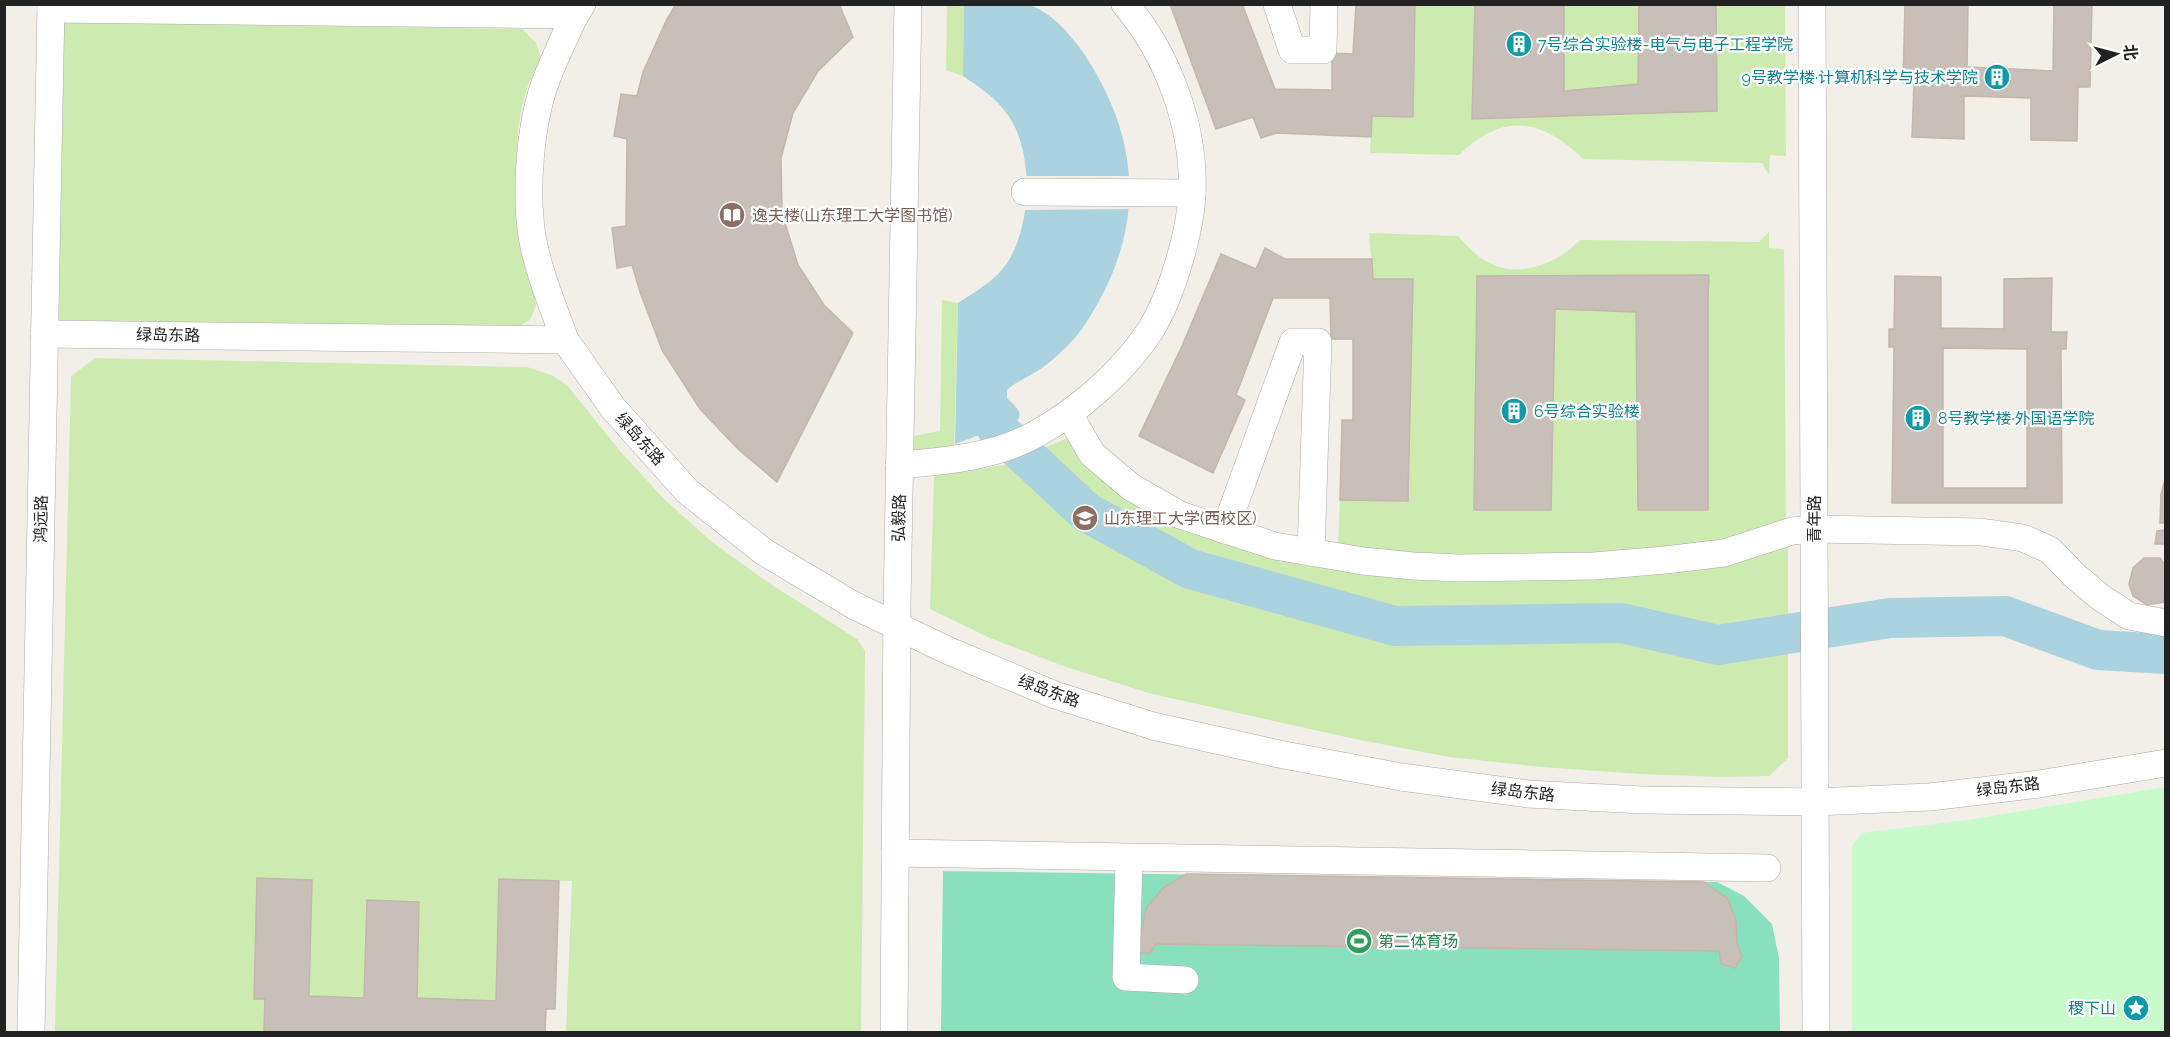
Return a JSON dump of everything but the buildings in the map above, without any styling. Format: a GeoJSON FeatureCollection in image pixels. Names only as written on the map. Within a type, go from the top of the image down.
{"type":"FeatureCollection","features":[{"type":"Feature","properties":{"kind":"street","name":"弘毅路"},"geometry":{"type":"LineString","coordinates":[[894,1032],[897,626],[908,4]]}},
{"type":"Feature","properties":{"kind":"street"},"geometry":{"type":"LineString","coordinates":[[900,465],[958,459],[996,450],[1034,436],[1069,414],[1126,361],[1150,331],[1167,299],[1189,226],[1192,193],[1190,153],[1182,115],[1171,80],[1137,18],[1125,4]]}},
{"type":"Feature","properties":{"kind":"street"},"geometry":{"type":"LineString","coordinates":[[1277,4],[1292,50],[1323,50],[1324,4]]}},
{"type":"Feature","properties":{"kind":"street","name":"青年路"},"geometry":{"type":"LineString","coordinates":[[1812,4],[1816,1032]]}},
{"type":"Feature","properties":{"kind":"street"},"geometry":{"type":"LineString","coordinates":[[51,7],[579,10],[546,80],[532,133],[530,181],[532,235],[548,292],[565,340]]}},
{"type":"Feature","properties":{"kind":"street","name":"鸿远路"},"geometry":{"type":"LineString","coordinates":[[31,1032],[51,7]]}},
{"type":"Feature","properties":{"kind":"street"},"geometry":{"type":"LineString","coordinates":[[1025,192],[1192,193]]}},
{"type":"Feature","properties":{"kind":"street","name":"绿岛东路"},"geometry":{"type":"LineString","coordinates":[[44,334],[565,340],[613,408],[687,491],[764,552],[855,606],[949,651],[1055,695],[1154,726],[1279,754],[1401,777],[1528,794],[1642,800],[1815,802],[1941,795],[2039,784],[2166,763]]}},
{"type":"Feature","properties":{"kind":"street"},"geometry":{"type":"LineString","coordinates":[[1225,531],[1293,342],[1318,342],[1311,552]]}},
{"type":"Feature","properties":{"kind":"street"},"geometry":{"type":"LineString","coordinates":[[1069,414],[1092,453],[1131,487],[1180,515],[1275,546],[1413,566],[1517,568],[1665,561],[1724,553],[1792,531],[1814,529],[1982,532],[2023,538],[2050,550],[2100,597],[2129,616],[2166,623]]}},
{"type":"Feature","properties":{"kind":"street"},"geometry":{"type":"LineString","coordinates":[[895,853],[1767,868]]}},
{"type":"Feature","properties":{"kind":"street"},"geometry":{"type":"LineString","coordinates":[[1129,858],[1126,977],[1185,980]]}},
{"type":"Feature","properties":{"kind":"green space"},"geometry":{"type":"Polygon","coordinates":[[[947,5],[964,5],[963,76],[946,70],[947,5]]]}},
{"type":"Feature","properties":{"kind":"green space"},"geometry":{"type":"Polygon","coordinates":[[[1415,5],[1785,5],[1786,156],[1770,155],[1769,175],[1762,163],[1583,159],[1568,145],[1552,135],[1537,128],[1522,126],[1506,127],[1491,132],[1475,141],[1459,155],[1370,153],[1372,116],[1413,116],[1415,5]]]}},
{"type":"Feature","properties":{"kind":"green space"},"geometry":{"type":"Polygon","coordinates":[[[63,22],[522,29],[536,43],[541,58],[526,92],[520,117],[518,141],[519,192],[536,306],[530,320],[514,329],[59,320],[63,22]]]}},
{"type":"Feature","properties":{"kind":"green space"},"geometry":{"type":"Polygon","coordinates":[[[1769,232],[1769,248],[1784,249],[1786,526],[1727,544],[1461,561],[1338,546],[1340,500],[1408,501],[1413,279],[1373,279],[1369,233],[1458,236],[1482,259],[1498,267],[1523,269],[1536,267],[1560,256],[1580,240],[1759,242],[1769,232]]]}},
{"type":"Feature","properties":{"kind":"green space"},"geometry":{"type":"Polygon","coordinates":[[[942,300],[958,303],[954,453],[913,456],[913,436],[940,431],[942,300]]]}},
{"type":"Feature","properties":{"kind":"green space"},"geometry":{"type":"Polygon","coordinates":[[[95,358],[527,367],[551,375],[567,385],[620,451],[665,500],[712,542],[766,581],[857,639],[865,651],[861,1032],[566,1032],[572,881],[500,879],[496,1001],[417,998],[419,902],[368,900],[364,998],[309,996],[312,880],[257,878],[254,998],[265,999],[264,1032],[55,1032],[71,376],[95,358]]]}},
{"type":"Feature","properties":{"kind":"green space"},"geometry":{"type":"Polygon","coordinates":[[[1070,437],[1136,497],[1387,570],[1788,542],[1788,758],[1769,776],[1722,777],[1541,767],[1449,757],[1355,739],[1152,694],[1066,667],[990,638],[930,609],[934,476],[1003,465],[1070,437]]]}},
{"type":"Feature","properties":{"kind":"green space"},"geometry":{"type":"Polygon","coordinates":[[[2165,787],[2165,1032],[1852,1032],[1852,846],[1862,833],[1968,820],[2165,787]]]}},
{"type":"Feature","properties":{"kind":"green space","name":"第二体育场"},"geometry":{"type":"Polygon","coordinates":[[[943,871],[1717,882],[1744,896],[1772,924],[1779,958],[1780,1032],[941,1032],[943,871]]]}},
{"type":"Feature","properties":{"kind":"water"},"geometry":{"type":"Polygon","coordinates":[[[1006,3],[1028,5],[1036,7],[1051,17],[1065,30],[1082,51],[1102,83],[1116,116],[1125,149],[1129,182],[1128,215],[1121,248],[1109,282],[1086,322],[1056,357],[1007,390],[1007,398],[1019,412],[1017,421],[955,444],[958,303],[991,280],[1007,263],[1021,229],[1027,189],[1022,148],[1008,115],[993,98],[963,76],[964,5],[1006,3]]]}},
{"type":"Feature","properties":{"kind":"pier"},"geometry":{"type":"Polygon","coordinates":[[[1024,176],[1132,176],[1132,209],[1024,210],[1024,176]]]}},
{"type":"Feature","properties":{"kind":"waterway"},"geometry":{"type":"LineString","coordinates":[[997,429],[1086,512],[1190,569],[1395,626],[1621,623],[1718,645],[1890,618],[2005,616],[2098,650],[2166,654]]}},
{"type":"Feature","properties":{"kind":"place","name":"7号综合实验楼-电气与电子工程学院"},"geometry":{"type":"Point","coordinates":[1519,44]}},
{"type":"Feature","properties":{"kind":"place","name":"9号教学楼·计算机科学与技术学院"},"geometry":{"type":"Point","coordinates":[1997,77]}},
{"type":"Feature","properties":{"kind":"place","name":"逸夫楼(山东理工大学图书馆)"},"geometry":{"type":"Point","coordinates":[732,215]}},
{"type":"Feature","properties":{"kind":"place","name":"6号综合实验楼"},"geometry":{"type":"Point","coordinates":[1514,411]}},
{"type":"Feature","properties":{"kind":"place","name":"8号教学楼·外国语学院"},"geometry":{"type":"Point","coordinates":[1918,418]}},
{"type":"Feature","properties":{"kind":"place","name":"山东理工大学(西校区)"},"geometry":{"type":"Point","coordinates":[1085,518]}},
{"type":"Feature","properties":{"kind":"place","name":"第二体育场"},"geometry":{"type":"Point","coordinates":[1359,941]}},
{"type":"Feature","properties":{"kind":"place","name":"稷下山"},"geometry":{"type":"Point","coordinates":[2136,1008]}}]}
